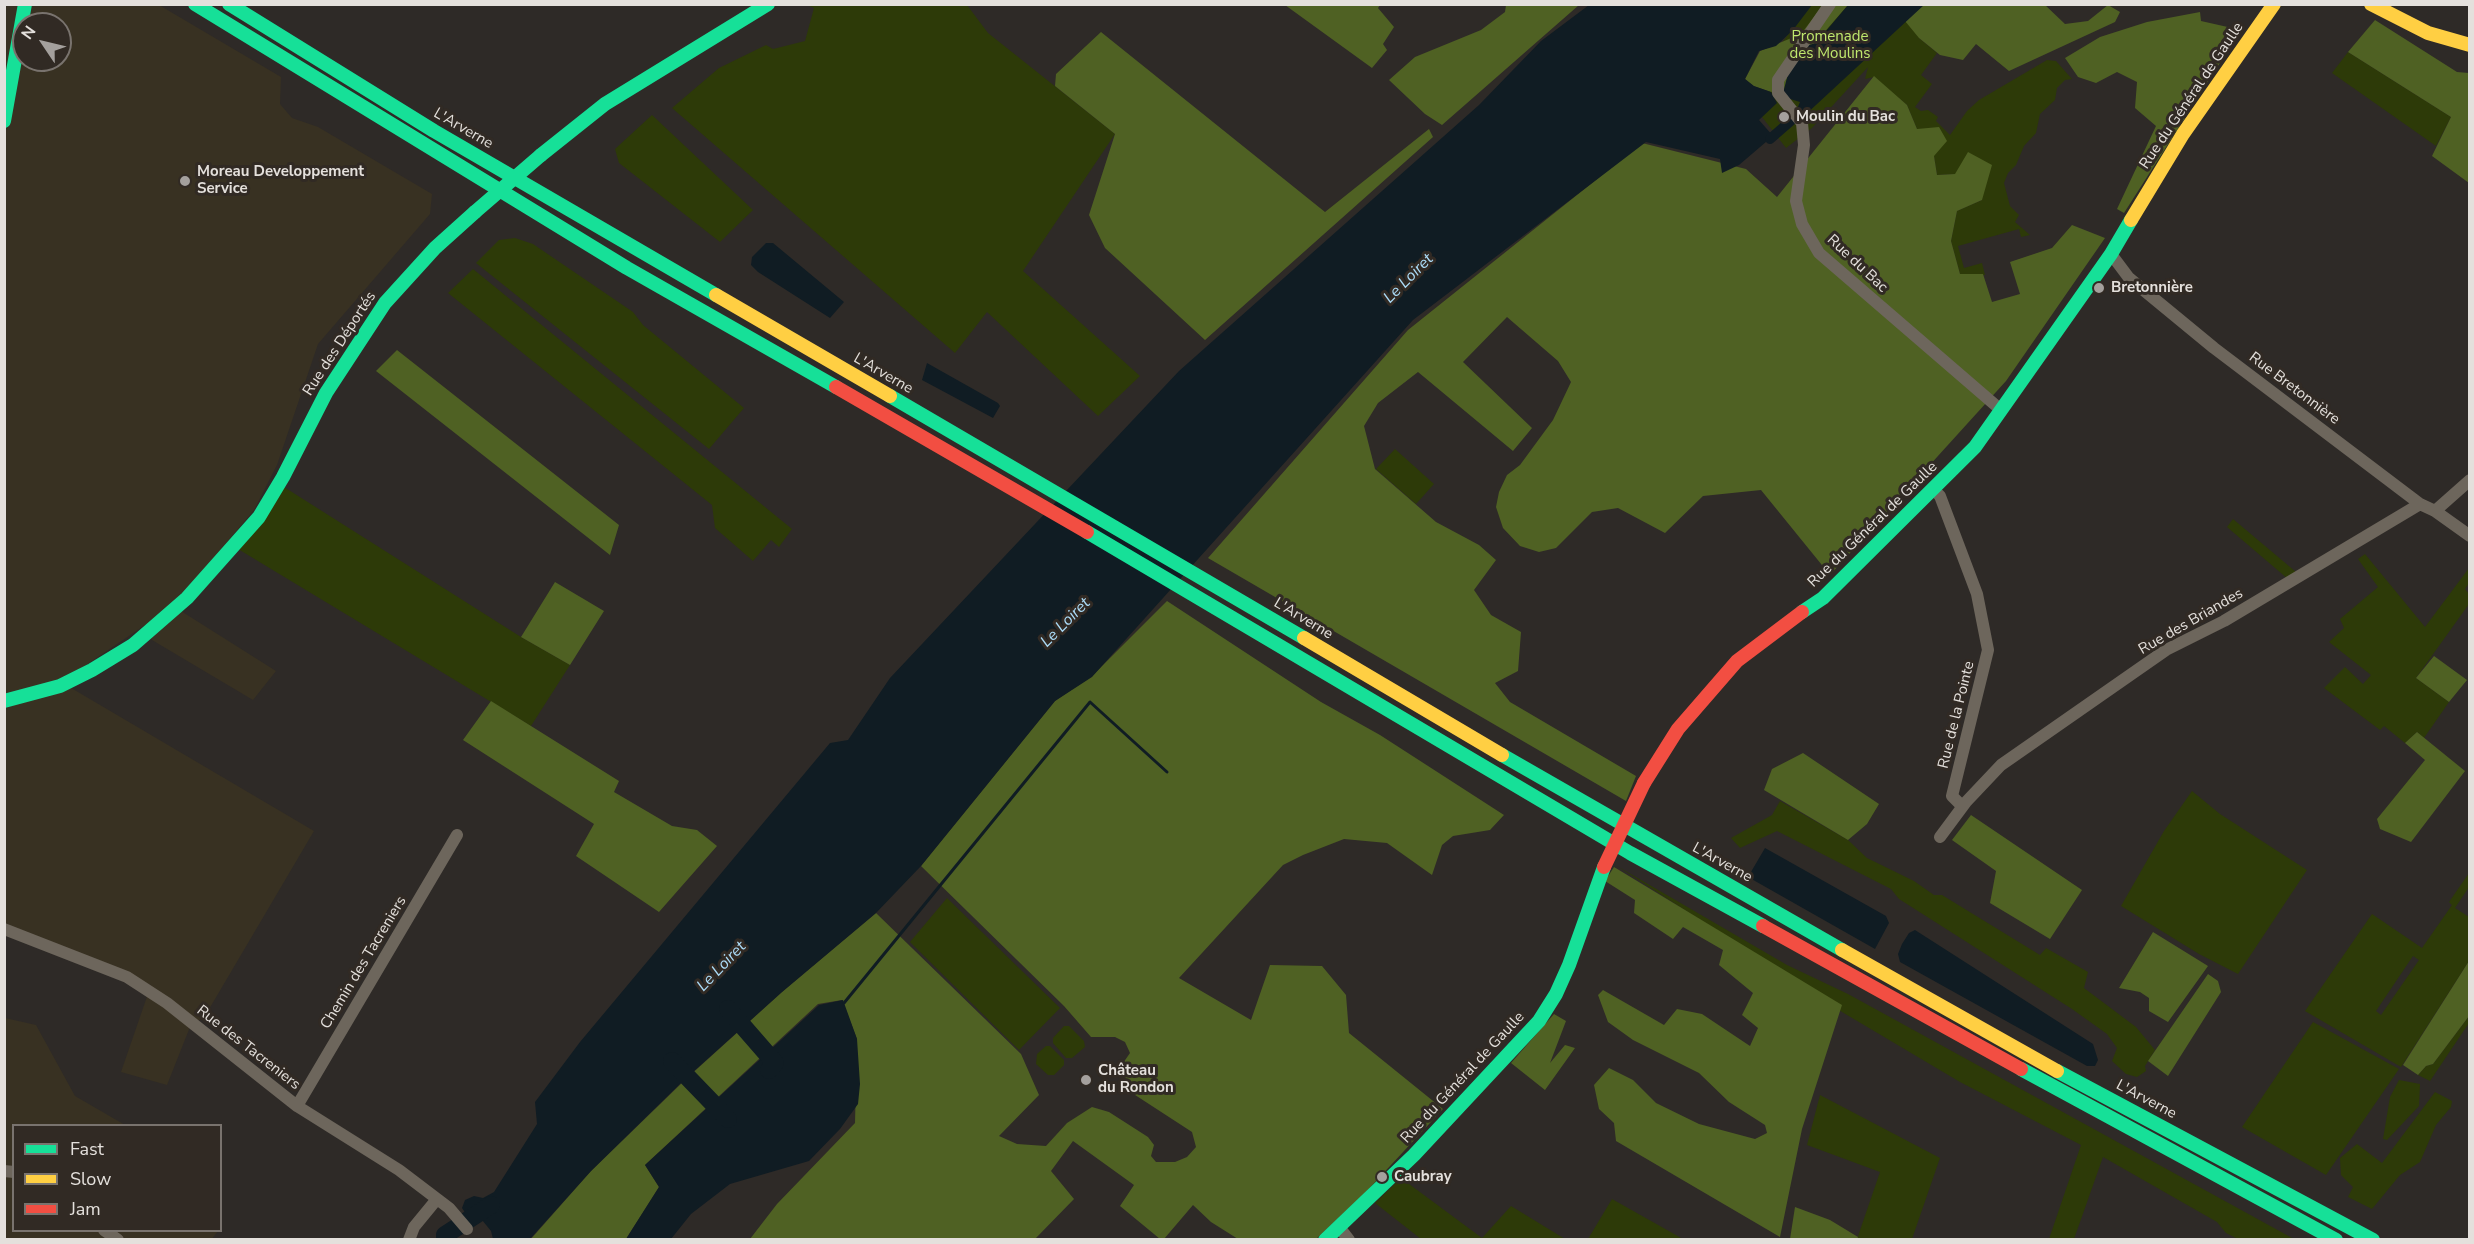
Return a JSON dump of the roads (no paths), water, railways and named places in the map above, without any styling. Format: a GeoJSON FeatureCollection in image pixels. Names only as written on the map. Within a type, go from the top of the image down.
{"type":"FeatureCollection","features":[{"type":"Feature","properties":{"kind":"main road"},"geometry":{"type":"LineString","coordinates":[[4,121],[22,31],[25,4]]}},
{"type":"Feature","properties":{"kind":"main road"},"geometry":{"type":"LineString","coordinates":[[195,4],[627,268],[1014,489],[1630,853],[2062,1092],[2336,1239]]}},
{"type":"Feature","properties":{"kind":"main road","name":"L'Arverne"},"geometry":{"type":"LineString","coordinates":[[229,4],[434,131],[1218,587],[1640,836],[2073,1080],[2373,1239]]}},
{"type":"Feature","properties":{"kind":"main road","name":"Rue des Déportés"},"geometry":{"type":"LineString","coordinates":[[4,701],[60,686],[92,670],[133,645],[187,598],[259,517],[332,384],[385,303],[435,248],[541,155],[605,104],[768,4]]}},
{"type":"Feature","properties":{"kind":"main road","name":"Rue du Général de Gaulle"},"geometry":{"type":"LineString","coordinates":[[1325,1239],[1414,1155],[1539,1021],[1556,994],[1569,965],[1604,867],[1644,783],[1678,729],[1737,661],[1762,640],[1823,598],[1968,455],[2111,254],[2183,134],[2274,4]]}},
{"type":"Feature","properties":{"kind":"main road"},"geometry":{"type":"LineString","coordinates":[[2371,4],[2428,33],[2469,45]]}},
{"type":"Feature","properties":{"kind":"street","name":"Rue du Bac"},"geometry":{"type":"LineString","coordinates":[[1830,4],[1782,71],[1777,87],[1781,98],[1800,120],[1804,145],[1796,201],[1808,237],[1819,253],[2001,410]]}},
{"type":"Feature","properties":{"kind":"street","name":"Rue Bretonnière"},"geometry":{"type":"LineString","coordinates":[[2111,254],[2129,278],[2214,348],[2420,504],[2435,511],[2469,536]]}},
{"type":"Feature","properties":{"kind":"street"},"geometry":{"type":"LineString","coordinates":[[2435,511],[2469,480]]}},
{"type":"Feature","properties":{"kind":"street","name":"Rue de la Pointe"},"geometry":{"type":"LineString","coordinates":[[1934,490],[1940,496],[1977,594],[1988,650],[1952,796],[1962,806]]}},
{"type":"Feature","properties":{"kind":"street","name":"Rue des Briandes"},"geometry":{"type":"LineString","coordinates":[[1962,806],[2001,765],[2166,650],[2224,621],[2420,504]]}},
{"type":"Feature","properties":{"kind":"street"},"geometry":{"type":"LineString","coordinates":[[1940,837],[1962,806]]}},
{"type":"Feature","properties":{"kind":"street","name":"Chemin des Tacreniers"},"geometry":{"type":"LineString","coordinates":[[297,1106],[457,835]]}},
{"type":"Feature","properties":{"kind":"street","name":"Rue des Tacreniers"},"geometry":{"type":"LineString","coordinates":[[4,929],[127,977],[167,1003],[297,1106],[399,1170],[437,1199],[467,1228]]}},
{"type":"Feature","properties":{"kind":"street"},"geometry":{"type":"LineString","coordinates":[[409,1239],[414,1227],[437,1199]]}},
{"type":"Feature","properties":{"kind":"street"},"geometry":{"type":"LineString","coordinates":[[1339,1227],[1349,1239]]}},
{"type":"Feature","properties":{"kind":"water"},"geometry":{"type":"Polygon","coordinates":[[[1589,5],[1812,5],[1793,30],[1776,46],[1759,51],[1745,79],[1754,86],[1771,92],[1777,103],[1759,120],[1773,136],[1739,165],[1722,173],[1720,159],[1646,142],[1413,320],[1092,677],[1055,701],[921,866],[876,913],[782,992],[683,1081],[591,1171],[530,1239],[493,1239],[491,1231],[482,1220],[472,1223],[462,1208],[465,1200],[474,1196],[483,1198],[494,1192],[537,1124],[535,1102],[580,1042],[830,743],[848,740],[890,678],[1179,371],[1479,105],[1541,41],[1589,5]]]}},
{"type":"Feature","properties":{"kind":"water"},"geometry":{"type":"Polygon","coordinates":[[[1848,5],[1924,5],[1803,117],[1797,109],[1800,102],[1787,98],[1783,93],[1788,74],[1809,45],[1816,43],[1848,5]]]}},
{"type":"Feature","properties":{"kind":"water"},"geometry":{"type":"Polygon","coordinates":[[[766,243],[773,243],[844,302],[830,318],[758,272],[751,265],[752,257],[766,243]]]}},
{"type":"Feature","properties":{"kind":"water"},"geometry":{"type":"Polygon","coordinates":[[[927,363],[998,403],[1000,406],[993,418],[922,380],[927,363]]]}},
{"type":"Feature","properties":{"kind":"water"},"geometry":{"type":"Polygon","coordinates":[[[1765,848],[1886,916],[1889,923],[1875,949],[1748,877],[1765,848]]]}},
{"type":"Feature","properties":{"kind":"water"},"geometry":{"type":"Polygon","coordinates":[[[1915,930],[2093,1044],[2098,1060],[2095,1066],[2087,1066],[1900,962],[1898,954],[1902,944],[1909,933],[1915,930]]]}},
{"type":"Feature","properties":{"kind":"water"},"geometry":{"type":"Polygon","coordinates":[[[843,1000],[857,1039],[860,1084],[858,1104],[840,1129],[809,1161],[730,1184],[691,1214],[671,1239],[626,1239],[659,1187],[645,1165],[819,1005],[843,1000]]]}},
{"type":"Feature","properties":{"kind":"waterway"},"geometry":{"type":"LineString","coordinates":[[1770,139],[1801,112]]}},
{"type":"Feature","properties":{"kind":"waterway"},"geometry":{"type":"LineString","coordinates":[[844,1003],[1090,702],[1167,772]]}},
{"type":"Feature","properties":{"kind":"waterway"},"geometry":{"type":"LineString","coordinates":[[728,1009],[775,1063],[769,1070]]}},
{"type":"Feature","properties":{"kind":"waterway"},"geometry":{"type":"LineString","coordinates":[[672,1061],[728,1119]]}},
{"type":"Feature","properties":{"kind":"waterway","name":"Le Loiret"},"geometry":{"type":"LineString","coordinates":[[445,1240],[445,1235],[491,1205]]}},
{"type":"Feature","properties":{"kind":"place","name":"Moulin du Bac"},"geometry":{"type":"Point","coordinates":[1784,117]}},
{"type":"Feature","properties":{"kind":"place","name":"Moreau Developpement Service"},"geometry":{"type":"Point","coordinates":[185,181]}},
{"type":"Feature","properties":{"kind":"place","name":"Bretonnière"},"geometry":{"type":"Point","coordinates":[2099,288]}},
{"type":"Feature","properties":{"kind":"place","name":"Château du Rondon"},"geometry":{"type":"Point","coordinates":[1086,1080]}},
{"type":"Feature","properties":{"kind":"place","name":"Caubray"},"geometry":{"type":"Point","coordinates":[1382,1177]}},
{"type":"Feature","properties":{"kind":"park label","name":"Promenade des Moulins"},"geometry":{"type":"Point","coordinates":[1830,46]}}]}
